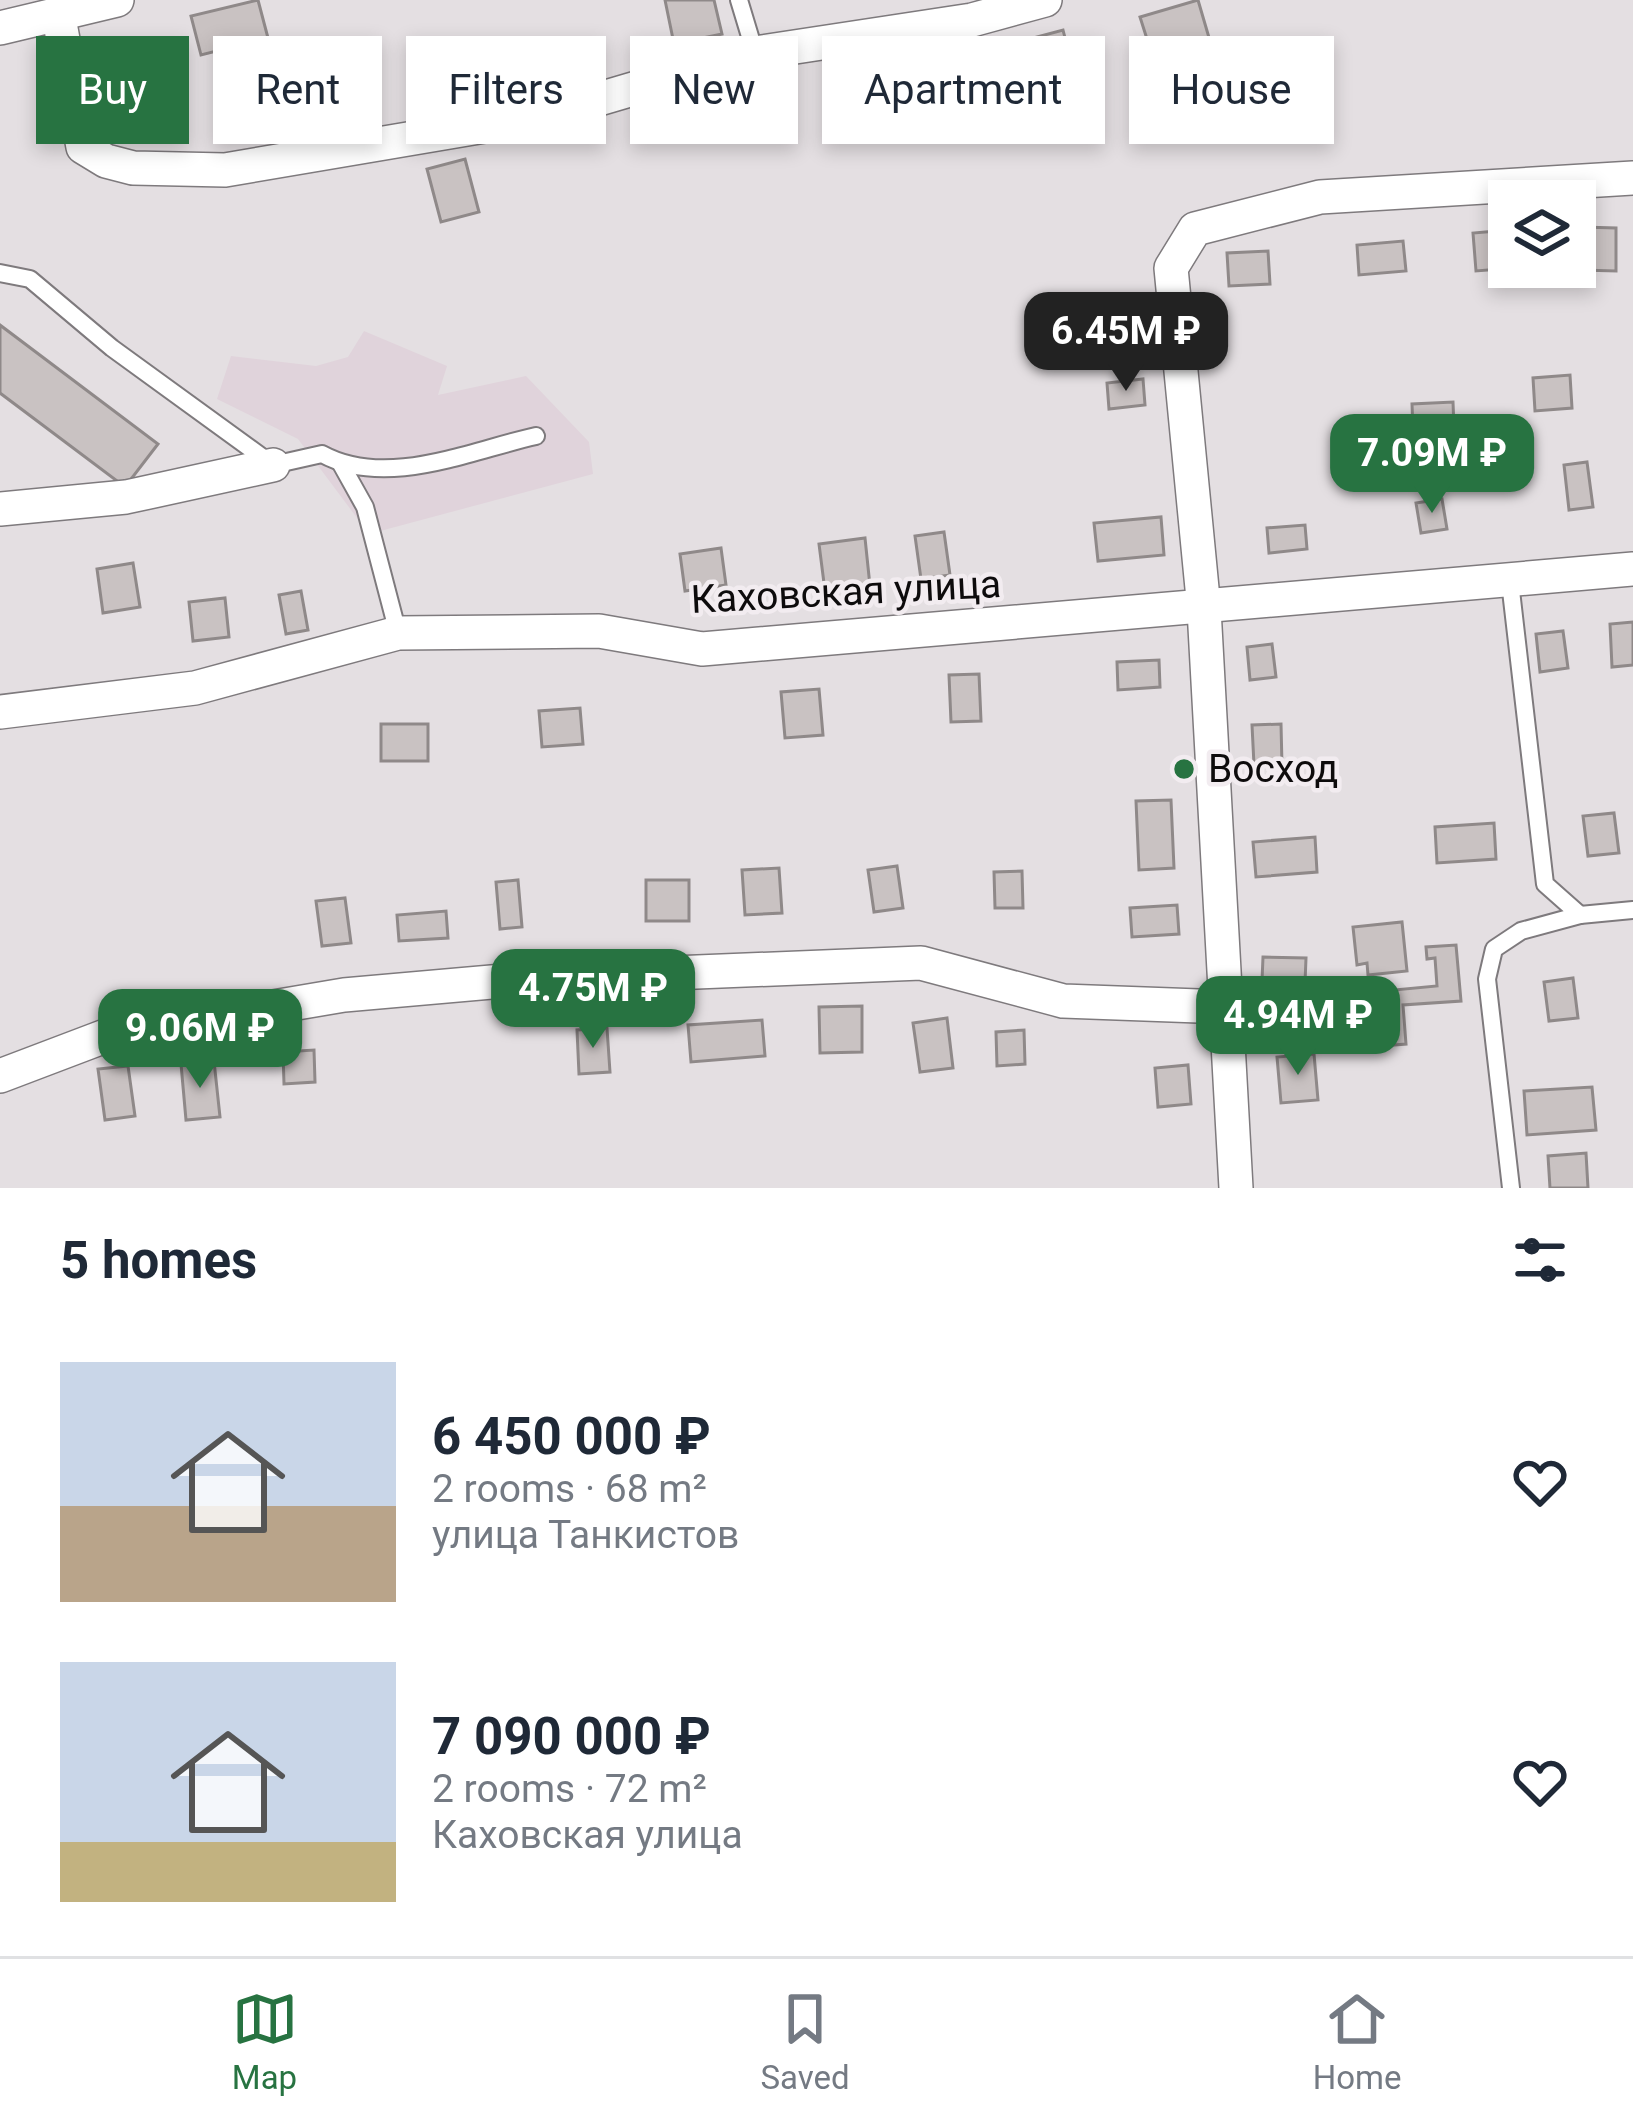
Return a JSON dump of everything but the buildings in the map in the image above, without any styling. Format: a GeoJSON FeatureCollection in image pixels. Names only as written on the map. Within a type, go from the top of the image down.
{"type":"FeatureCollection","features":[{"type":"Feature","properties":{"kind":"street"},"geometry":{"type":"LineString","coordinates":[[0,28],[59,18],[117,0]]}},
{"type":"Feature","properties":{"kind":"street"},"geometry":{"type":"LineString","coordinates":[[798,46],[972,20],[1045,0]]}},
{"type":"Feature","properties":{"kind":"street"},"geometry":{"type":"LineString","coordinates":[[59,18],[83,147],[106,161],[134,168],[225,170],[538,117],[630,89]]}},
{"type":"Feature","properties":{"kind":"street"},"geometry":{"type":"LineString","coordinates":[[1236,1188],[1204,609],[1171,268],[1196,229],[1320,197],[1633,178]]}},
{"type":"Feature","properties":{"kind":"street"},"geometry":{"type":"LineString","coordinates":[[0,509],[126,497],[273,465]]}},
{"type":"Feature","properties":{"kind":"street","name":"Каховская улица"},"geometry":{"type":"LineString","coordinates":[[0,712],[195,688],[398,632],[598,631],[702,649],[1633,569]]}},
{"type":"Feature","properties":{"kind":"street"},"geometry":{"type":"LineString","coordinates":[[0,1076],[108,1035],[344,994],[526,979],[921,964],[1063,1001],[1226,1007]]}},
{"type":"Feature","properties":{"kind":"lane"},"geometry":{"type":"LineString","coordinates":[[739,0],[750,36]]}},
{"type":"Feature","properties":{"kind":"lane"},"geometry":{"type":"LineString","coordinates":[[0,273],[30,279],[112,348],[273,465],[322,454],[341,464],[382,472],[536,436]]}},
{"type":"Feature","properties":{"kind":"lane"},"geometry":{"type":"LineString","coordinates":[[341,464],[364,507],[398,632]]}},
{"type":"Feature","properties":{"kind":"lane"},"geometry":{"type":"LineString","coordinates":[[1510,582],[1545,884],[1580,915]]}},
{"type":"Feature","properties":{"kind":"lane"},"geometry":{"type":"LineString","coordinates":[[1511,1188],[1486,980],[1494,949],[1521,931],[1580,915],[1633,910]]}},
{"type":"Feature","properties":{"kind":"shaded area"},"geometry":{"type":"Polygon","coordinates":[[[364,331],[447,366],[438,395],[526,376],[589,442],[593,474],[369,534],[298,439],[217,399],[231,356],[316,366],[348,357],[364,331]]]}},
{"type":"Feature","properties":{"kind":"place","name":"Восход"},"geometry":{"type":"Point","coordinates":[1184,769]}}]}
